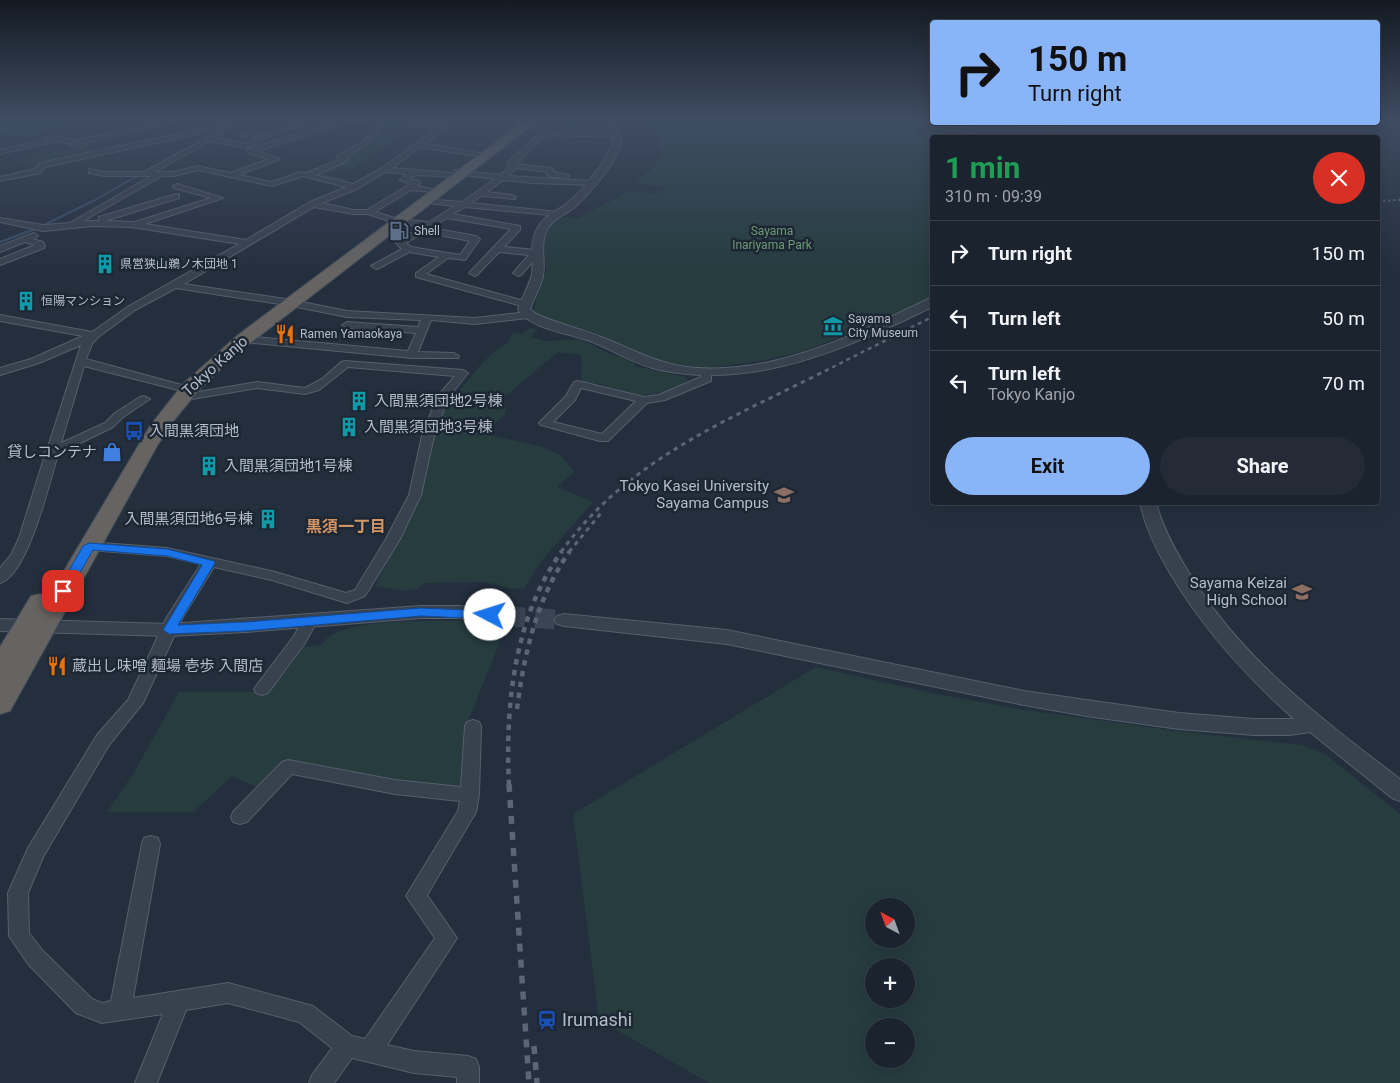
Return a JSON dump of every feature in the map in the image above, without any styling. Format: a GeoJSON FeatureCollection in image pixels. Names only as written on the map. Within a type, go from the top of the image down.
{"type":"FeatureCollection","features":[{"type":"Feature","properties":{"kind":"highway","name":"Tokyo Kanjo"},"geometry":{"type":"LineString","coordinates":[[458,173],[462,170]]}},
{"type":"Feature","properties":{"kind":"highway","name":"Tokyo Kanjo"},"geometry":{"type":"LineString","coordinates":[[0,670],[35,626],[89,546],[179,392],[228,342],[287,302],[463,170]]}},
{"type":"Feature","properties":{"kind":"highway","name":"Tokyo Kanjo"},"geometry":{"type":"LineString","coordinates":[[0,704],[70,549],[161,405],[204,372],[287,302]]}},
{"type":"Feature","properties":{"kind":"street"},"geometry":{"type":"LineString","coordinates":[[0,180],[39,170]]}},
{"type":"Feature","properties":{"kind":"street"},"geometry":{"type":"LineString","coordinates":[[92,171],[104,174],[122,170]]}},
{"type":"Feature","properties":{"kind":"street"},"geometry":{"type":"LineString","coordinates":[[127,170],[146,173],[177,174],[193,170]]}},
{"type":"Feature","properties":{"kind":"street"},"geometry":{"type":"LineString","coordinates":[[146,173],[152,170]]}},
{"type":"Feature","properties":{"kind":"street"},"geometry":{"type":"LineString","coordinates":[[205,170],[272,184],[299,175],[308,175],[354,187]]}},
{"type":"Feature","properties":{"kind":"street"},"geometry":{"type":"LineString","coordinates":[[229,175],[245,170]]}},
{"type":"Feature","properties":{"kind":"street"},"geometry":{"type":"LineString","coordinates":[[308,175],[321,170]]}},
{"type":"Feature","properties":{"kind":"street"},"geometry":{"type":"LineString","coordinates":[[0,372],[34,361],[93,336],[132,308],[313,204],[354,187],[385,170],[458,173],[532,181],[594,181]]}},
{"type":"Feature","properties":{"kind":"street"},"geometry":{"type":"LineString","coordinates":[[313,204],[354,212],[369,212],[396,220],[426,227],[476,239],[462,258],[408,248],[400,243],[426,227],[448,216],[488,189],[511,170]]}},
{"type":"Feature","properties":{"kind":"street"},"geometry":{"type":"LineString","coordinates":[[545,170],[549,170],[554,175],[594,181]]}},
{"type":"Feature","properties":{"kind":"street"},"geometry":{"type":"LineString","coordinates":[[526,310],[538,270],[536,253],[542,228],[550,219],[570,205],[594,181],[601,170]]}},
{"type":"Feature","properties":{"kind":"street"},"geometry":{"type":"LineString","coordinates":[[369,212],[416,182],[404,180],[415,172]]}},
{"type":"Feature","properties":{"kind":"street"},"geometry":{"type":"LineString","coordinates":[[67,226],[160,173]]}},
{"type":"Feature","properties":{"kind":"street"},"geometry":{"type":"LineString","coordinates":[[132,224],[219,198],[177,186]]}},
{"type":"Feature","properties":{"kind":"street"},"geometry":{"type":"LineString","coordinates":[[409,187],[463,205],[558,214]]}},
{"type":"Feature","properties":{"kind":"street"},"geometry":{"type":"LineString","coordinates":[[480,194],[512,194],[488,189]]}},
{"type":"Feature","properties":{"kind":"street"},"geometry":{"type":"LineString","coordinates":[[165,193],[202,203]]}},
{"type":"Feature","properties":{"kind":"street"},"geometry":{"type":"LineString","coordinates":[[87,224],[176,196]]}},
{"type":"Feature","properties":{"kind":"street"},"geometry":{"type":"LineString","coordinates":[[448,216],[517,228],[474,273]]}},
{"type":"Feature","properties":{"kind":"street"},"geometry":{"type":"LineString","coordinates":[[0,220],[34,227],[53,228],[87,224],[132,224],[248,243]]}},
{"type":"Feature","properties":{"kind":"street"},"geometry":{"type":"LineString","coordinates":[[0,239],[34,227]]}},
{"type":"Feature","properties":{"kind":"street"},"geometry":{"type":"LineString","coordinates":[[0,249],[53,228]]}},
{"type":"Feature","properties":{"kind":"street"},"geometry":{"type":"LineString","coordinates":[[0,262],[41,246],[26,240]]}},
{"type":"Feature","properties":{"kind":"street"},"geometry":{"type":"LineString","coordinates":[[376,266],[408,248]]}},
{"type":"Feature","properties":{"kind":"street"},"geometry":{"type":"LineString","coordinates":[[496,249],[536,253]]}},
{"type":"Feature","properties":{"kind":"street"},"geometry":{"type":"LineString","coordinates":[[518,273],[536,253]]}},
{"type":"Feature","properties":{"kind":"street"},"geometry":{"type":"LineString","coordinates":[[446,256],[419,275],[526,310],[538,320],[597,339],[645,361],[681,370],[706,372],[766,365],[815,353],[875,330],[930,303]]}},
{"type":"Feature","properties":{"kind":"street"},"geometry":{"type":"LineString","coordinates":[[175,285],[287,302],[347,314],[475,321],[526,310]]}},
{"type":"Feature","properties":{"kind":"street"},"geometry":{"type":"LineString","coordinates":[[412,355],[428,317]]}},
{"type":"Feature","properties":{"kind":"street"},"geometry":{"type":"LineString","coordinates":[[0,318],[93,336]]}},
{"type":"Feature","properties":{"kind":"street"},"geometry":{"type":"LineString","coordinates":[[0,329],[15,321]]}},
{"type":"Feature","properties":{"kind":"street"},"geometry":{"type":"LineString","coordinates":[[347,325],[422,330]]}},
{"type":"Feature","properties":{"kind":"street"},"geometry":{"type":"LineString","coordinates":[[0,578],[17,556],[26,538],[50,453],[80,360],[87,343],[93,336]]}},
{"type":"Feature","properties":{"kind":"street"},"geometry":{"type":"LineString","coordinates":[[244,339],[412,355],[454,356]]}},
{"type":"Feature","properties":{"kind":"street"},"geometry":{"type":"LineString","coordinates":[[80,360],[179,392],[257,385],[305,391],[315,388],[326,381],[345,364],[463,372],[443,397],[428,436],[414,494],[393,538],[360,593],[346,598],[275,576],[209,563],[167,552],[89,546]]}},
{"type":"Feature","properties":{"kind":"street"},"geometry":{"type":"LineString","coordinates":[[644,400],[604,438],[545,424],[571,398],[578,384],[644,400],[661,398],[707,379],[706,372]]}},
{"type":"Feature","properties":{"kind":"street"},"geometry":{"type":"LineString","coordinates":[[50,453],[109,425],[118,416],[144,399]]}},
{"type":"Feature","properties":{"kind":"street"},"geometry":{"type":"LineString","coordinates":[[1149,505],[1166,548],[1192,596],[1207,618],[1261,678],[1314,724],[1400,792]]}},
{"type":"Feature","properties":{"kind":"street"},"geometry":{"type":"LineString","coordinates":[[209,563],[169,630],[135,704],[103,740],[35,854],[18,893],[19,936],[34,956],[84,1006],[102,1012],[120,1011],[228,993],[305,1013],[347,1046],[414,1062],[468,1068],[468,1083]]}},
{"type":"Feature","properties":{"kind":"street"},"geometry":{"type":"LineString","coordinates":[[0,625],[169,630],[421,612],[459,612],[505,616]]}},
{"type":"Feature","properties":{"kind":"street"},"geometry":{"type":"LineString","coordinates":[[564,620],[727,637],[1024,698],[1179,721],[1254,727],[1289,727],[1314,724]]}},
{"type":"Feature","properties":{"kind":"street"},"geometry":{"type":"LineString","coordinates":[[262,690],[275,669],[295,648],[309,621]]}},
{"type":"Feature","properties":{"kind":"street"},"geometry":{"type":"LineString","coordinates":[[369,1052],[447,938],[416,896],[467,812],[470,795],[474,726]]}},
{"type":"Feature","properties":{"kind":"street"},"geometry":{"type":"LineString","coordinates":[[240,818],[288,767],[395,787],[470,795]]}},
{"type":"Feature","properties":{"kind":"street"},"geometry":{"type":"LineString","coordinates":[[120,1011],[151,844]]}},
{"type":"Feature","properties":{"kind":"street"},"geometry":{"type":"LineString","coordinates":[[146,1083],[179,1001]]}},
{"type":"Feature","properties":{"kind":"street"},"geometry":{"type":"LineString","coordinates":[[320,1083],[347,1046]]}},
{"type":"Feature","properties":{"kind":"green space"},"geometry":{"type":"Polygon","coordinates":[[[321,170],[339,170],[327,175],[347,179],[341,182],[311,175],[321,170]]]}},
{"type":"Feature","properties":{"kind":"green space","name":"Sayama Inariyama Park"},"geometry":{"type":"Polygon","coordinates":[[[651,170],[930,170],[930,298],[869,326],[801,352],[760,361],[706,368],[655,360],[596,333],[537,315],[533,311],[534,306],[546,272],[544,238],[552,224],[563,217],[579,218],[629,191],[660,194],[665,187],[635,183],[651,170]]]}},
{"type":"Feature","properties":{"kind":"green space"},"geometry":{"type":"Polygon","coordinates":[[[530,328],[538,329],[530,337],[547,341],[581,339],[610,354],[634,363],[635,366],[686,377],[688,380],[684,385],[670,391],[639,396],[604,385],[583,382],[580,355],[558,352],[504,397],[506,413],[484,434],[543,447],[562,456],[574,472],[557,487],[593,502],[543,559],[524,588],[512,589],[484,582],[425,583],[417,589],[406,591],[375,586],[421,494],[434,437],[448,397],[454,397],[482,363],[497,349],[507,343],[513,333],[522,334],[530,328]]]}},
{"type":"Feature","properties":{"kind":"green space"},"geometry":{"type":"Polygon","coordinates":[[[472,621],[507,624],[467,724],[460,789],[455,791],[287,764],[262,789],[232,776],[193,812],[107,812],[133,774],[179,692],[268,692],[279,673],[287,671],[302,647],[322,645],[328,637],[352,628],[382,623],[472,621]]]}},
{"type":"Feature","properties":{"kind":"green space"},"geometry":{"type":"Polygon","coordinates":[[[816,667],[937,694],[1019,709],[1185,732],[1302,745],[1325,754],[1400,814],[1400,1083],[709,1083],[599,1020],[573,814],[816,667]]]}},
{"type":"Feature","properties":{"kind":"waterway"},"geometry":{"type":"LineString","coordinates":[[144,172],[148,170]]}},
{"type":"Feature","properties":{"kind":"waterway"},"geometry":{"type":"LineString","coordinates":[[42,226],[95,200],[139,175]]}},
{"type":"Feature","properties":{"kind":"waterway"},"geometry":{"type":"LineString","coordinates":[[0,242],[35,229],[33,230]]}},
{"type":"Feature","properties":{"kind":"tunnel"},"geometry":{"type":"LineString","coordinates":[[505,616],[564,620]]}},
{"type":"Feature","properties":{"kind":"railway"},"geometry":{"type":"LineString","coordinates":[[1380,201],[1400,200]]}},
{"type":"Feature","properties":{"kind":"railway"},"geometry":{"type":"LineString","coordinates":[[826,370],[930,318]]}},
{"type":"Feature","properties":{"kind":"railway"},"geometry":{"type":"LineString","coordinates":[[561,552],[588,520],[617,491],[649,467],[717,425],[826,370]]}},
{"type":"Feature","properties":{"kind":"railway"},"geometry":{"type":"LineString","coordinates":[[569,552],[601,513]]}},
{"type":"Feature","properties":{"kind":"railway"},"geometry":{"type":"LineString","coordinates":[[509,785],[509,724],[516,663],[523,633],[533,604],[546,577],[562,551]]}},
{"type":"Feature","properties":{"kind":"railway"},"geometry":{"type":"LineString","coordinates":[[517,709],[528,647],[534,627],[549,587],[570,551]]}},
{"type":"Feature","properties":{"kind":"railway"},"geometry":{"type":"LineString","coordinates":[[509,784],[529,1083]]}},
{"type":"Feature","properties":{"kind":"railway"},"geometry":{"type":"LineString","coordinates":[[534,1046],[537,1083]]}},
{"type":"Feature","properties":{"kind":"place","name":"Shell"},"geometry":{"type":"Point","coordinates":[399,231]}},
{"type":"Feature","properties":{"kind":"place","name":"県営狭山鵜ノ木団地 1"},"geometry":{"type":"Point","coordinates":[105,264]}},
{"type":"Feature","properties":{"kind":"place","name":"恒陽マンション"},"geometry":{"type":"Point","coordinates":[26,301]}},
{"type":"Feature","properties":{"kind":"place","name":"Sayama City Museum"},"geometry":{"type":"Point","coordinates":[833,326]}},
{"type":"Feature","properties":{"kind":"place","name":"Ramen Yamaokaya"},"geometry":{"type":"Point","coordinates":[285,334]}},
{"type":"Feature","properties":{"kind":"place","name":"入間黒須団地2号棟"},"geometry":{"type":"Point","coordinates":[359,401]}},
{"type":"Feature","properties":{"kind":"place","name":"入間黒須団地3号棟"},"geometry":{"type":"Point","coordinates":[349,427]}},
{"type":"Feature","properties":{"kind":"place","name":"入間黒須団地"},"geometry":{"type":"Point","coordinates":[134,431]}},
{"type":"Feature","properties":{"kind":"place","name":"貸しコンテナ"},"geometry":{"type":"Point","coordinates":[112,452]}},
{"type":"Feature","properties":{"kind":"place","name":"入間黒須団地1号棟"},"geometry":{"type":"Point","coordinates":[209,466]}},
{"type":"Feature","properties":{"kind":"place","name":"Tokyo Kasei University Sayama Campus"},"geometry":{"type":"Point","coordinates":[784,495]}},
{"type":"Feature","properties":{"kind":"place","name":"入間黒須団地6号棟"},"geometry":{"type":"Point","coordinates":[268,519]}},
{"type":"Feature","properties":{"kind":"place","name":"Sayama Keizai High School"},"geometry":{"type":"Point","coordinates":[1302,592]}},
{"type":"Feature","properties":{"kind":"place","name":"蔵出し味噌 麺場 壱歩 入間店"},"geometry":{"type":"Point","coordinates":[57,666]}},
{"type":"Feature","properties":{"kind":"place","name":"Irumashi"},"geometry":{"type":"Point","coordinates":[547,1020]}},
{"type":"Feature","properties":{"kind":"district","name":"黒須一丁目"},"geometry":{"type":"Point","coordinates":[346,526]}},
{"type":"Feature","properties":{"kind":"route"},"geometry":{"type":"LineString","coordinates":[[63,591],[89,546],[167,552],[209,563],[169,630],[421,612],[459,612],[490,615]]}}]}
